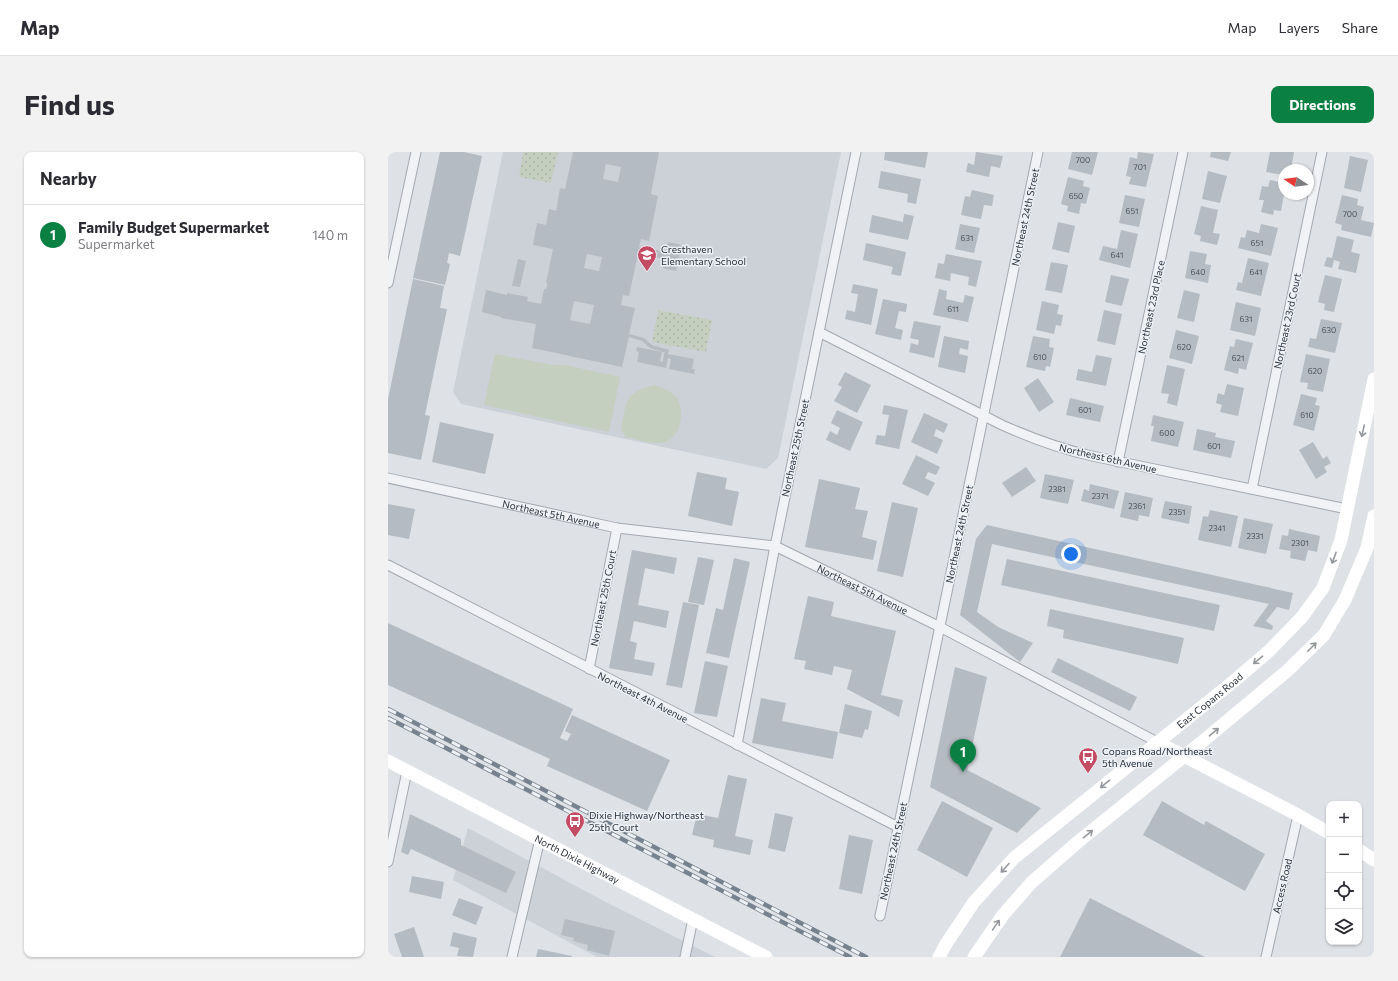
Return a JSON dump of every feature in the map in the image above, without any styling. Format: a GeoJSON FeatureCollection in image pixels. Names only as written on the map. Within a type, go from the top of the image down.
{"type":"FeatureCollection","features":[{"type":"Feature","properties":{"kind":"main road","name":"East Copans Road"},"geometry":{"type":"LineString","coordinates":[[939,957],[974,902],[1014,858],[1269,651],[1302,617],[1323,588],[1341,540],[1374,379]]}},
{"type":"Feature","properties":{"kind":"main road"},"geometry":{"type":"LineString","coordinates":[[974,957],[1003,915],[1032,882],[1079,841],[1287,671],[1324,635],[1345,600],[1367,548],[1374,516]]}},
{"type":"Feature","properties":{"kind":"main road","name":"Northeast 5th Avenue"},"geometry":{"type":"LineString","coordinates":[[1157,742],[1298,815],[1326,831]]}},
{"type":"Feature","properties":{"kind":"main road","name":"North Dixie Highway"},"geometry":{"type":"LineString","coordinates":[[388,761],[766,957]]}},
{"type":"Feature","properties":{"kind":"main road"},"geometry":{"type":"LineString","coordinates":[[1362,852],[1374,860]]}},
{"type":"Feature","properties":{"kind":"street"},"geometry":{"type":"LineString","coordinates":[[388,283],[416,152]]}},
{"type":"Feature","properties":{"kind":"street","name":"Northeast 25th Street"},"geometry":{"type":"LineString","coordinates":[[737,745],[775,546],[856,152]]}},
{"type":"Feature","properties":{"kind":"street","name":"Northeast 24th Street"},"geometry":{"type":"LineString","coordinates":[[880,916],[1038,152]]}},
{"type":"Feature","properties":{"kind":"street","name":"Northeast 23rd Place"},"geometry":{"type":"LineString","coordinates":[[1118,462],[1183,152]]}},
{"type":"Feature","properties":{"kind":"street","name":"Northeast 23rd Court"},"geometry":{"type":"LineString","coordinates":[[1252,489],[1322,152]]}},
{"type":"Feature","properties":{"kind":"street","name":"Northeast 6th Avenue"},"geometry":{"type":"LineString","coordinates":[[819,332],[983,416],[1031,438],[1118,462],[1347,509]]}},
{"type":"Feature","properties":{"kind":"street","name":"Northeast 5th Avenue"},"geometry":{"type":"LineString","coordinates":[[388,478],[617,528],[775,546],[940,627],[1157,742]]}},
{"type":"Feature","properties":{"kind":"street","name":"Northeast 25th Court"},"geometry":{"type":"LineString","coordinates":[[589,669],[617,528]]}},
{"type":"Feature","properties":{"kind":"street","name":"Northeast 4th Avenue"},"geometry":{"type":"LineString","coordinates":[[388,566],[898,827]]}},
{"type":"Feature","properties":{"kind":"street"},"geometry":{"type":"LineString","coordinates":[[388,862],[407,771]]}},
{"type":"Feature","properties":{"kind":"street","name":"Access Road"},"geometry":{"type":"LineString","coordinates":[[1266,957],[1298,815]]}},
{"type":"Feature","properties":{"kind":"street"},"geometry":{"type":"LineString","coordinates":[[512,957],[540,840]]}},
{"type":"Feature","properties":{"kind":"street"},"geometry":{"type":"LineString","coordinates":[[685,957],[693,919]]}},
{"type":"Feature","properties":{"kind":"shaded area","name":"Cresthaven Elementary School"},"geometry":{"type":"Polygon","coordinates":[[[503,152],[841,152],[778,458],[766,469],[461,404],[453,392],[503,152]]]}},
{"type":"Feature","properties":{"kind":"shaded area"},"geometry":{"type":"Polygon","coordinates":[[[468,828],[602,900],[715,957],[597,957],[453,880],[468,828]]]}},
{"type":"Feature","properties":{"kind":"green space"},"geometry":{"type":"Polygon","coordinates":[[[523,152],[558,152],[551,183],[519,177],[523,152]]]}},
{"type":"Feature","properties":{"kind":"green space"},"geometry":{"type":"Polygon","coordinates":[[[658,310],[712,320],[706,352],[652,342],[658,310]]]}},
{"type":"Feature","properties":{"kind":"green space"},"geometry":{"type":"Polygon","coordinates":[[[495,354],[554,365],[565,365],[620,377],[609,432],[484,405],[495,354]]]}},
{"type":"Feature","properties":{"kind":"green space"},"geometry":{"type":"Polygon","coordinates":[[[654,385],[669,391],[678,398],[681,419],[678,429],[672,438],[663,443],[649,442],[626,437],[621,430],[628,400],[637,392],[654,385]]]}},
{"type":"Feature","properties":{"kind":"building"},"geometry":{"type":"Polygon","coordinates":[[[440,152],[464,152],[482,156],[460,256],[449,253],[447,263],[450,264],[445,285],[413,278],[440,152]]]}},
{"type":"Feature","properties":{"kind":"building"},"geometry":{"type":"Polygon","coordinates":[[[573,152],[659,152],[651,194],[658,196],[649,241],[641,239],[639,247],[666,252],[668,242],[682,245],[676,271],[663,268],[665,259],[638,254],[629,296],[623,295],[621,305],[635,308],[629,334],[644,338],[652,345],[669,350],[668,354],[694,359],[692,369],[695,369],[694,374],[669,369],[671,359],[668,358],[666,368],[637,362],[639,352],[636,351],[637,347],[662,352],[660,361],[663,362],[664,353],[666,353],[650,348],[642,341],[629,337],[622,367],[532,348],[536,324],[501,318],[482,312],[486,290],[507,295],[507,293],[528,297],[527,301],[541,304],[544,289],[546,289],[547,286],[546,283],[553,249],[533,245],[537,223],[546,225],[549,209],[556,211],[560,188],[565,189],[573,152]],[[606,164],[603,179],[618,182],[621,167],[606,164]],[[587,254],[584,268],[599,271],[602,257],[587,254]],[[574,301],[570,320],[590,324],[594,305],[574,301]]]}},
{"type":"Feature","properties":{"kind":"building"},"geometry":{"type":"Polygon","coordinates":[[[885,152],[928,152],[925,168],[884,160],[885,152]]]}},
{"type":"Feature","properties":{"kind":"building"},"geometry":{"type":"Polygon","coordinates":[[[976,152],[1003,156],[1000,168],[991,166],[989,177],[966,172],[968,163],[974,165],[976,152]]]}},
{"type":"Feature","properties":{"kind":"building"},"geometry":{"type":"Polygon","coordinates":[[[1072,152],[1098,152],[1092,175],[1068,169],[1072,152]]]}},
{"type":"Feature","properties":{"kind":"building"},"geometry":{"type":"Polygon","coordinates":[[[1138,152],[1154,154],[1146,187],[1129,184],[1131,177],[1126,176],[1130,157],[1137,159],[1138,152]]]}},
{"type":"Feature","properties":{"kind":"building"},"geometry":{"type":"Polygon","coordinates":[[[1211,152],[1231,152],[1228,161],[1210,157],[1211,152]]]}},
{"type":"Feature","properties":{"kind":"building"},"geometry":{"type":"Polygon","coordinates":[[[1270,152],[1294,152],[1292,164],[1278,164],[1278,174],[1266,172],[1270,152]]]}},
{"type":"Feature","properties":{"kind":"building"},"geometry":{"type":"Polygon","coordinates":[[[1350,156],[1368,160],[1361,192],[1344,188],[1350,156]]]}},
{"type":"Feature","properties":{"kind":"building"},"geometry":{"type":"Polygon","coordinates":[[[881,171],[921,179],[916,204],[907,202],[908,194],[878,188],[881,171]]]}},
{"type":"Feature","properties":{"kind":"building"},"geometry":{"type":"Polygon","coordinates":[[[1208,171],[1227,176],[1220,203],[1202,199],[1208,171]]]}},
{"type":"Feature","properties":{"kind":"building"},"geometry":{"type":"Polygon","coordinates":[[[1068,177],[1084,181],[1083,186],[1090,188],[1086,204],[1081,203],[1079,214],[1067,211],[1068,206],[1061,204],[1068,177]]]}},
{"type":"Feature","properties":{"kind":"building"},"geometry":{"type":"Polygon","coordinates":[[[1270,180],[1278,182],[1278,200],[1283,200],[1281,211],[1274,210],[1273,215],[1261,212],[1264,200],[1259,200],[1262,186],[1268,187],[1270,180]]]}},
{"type":"Feature","properties":{"kind":"building"},"geometry":{"type":"Polygon","coordinates":[[[972,190],[994,195],[992,206],[984,205],[981,219],[961,215],[965,196],[970,197],[972,190]]]}},
{"type":"Feature","properties":{"kind":"building"},"geometry":{"type":"Polygon","coordinates":[[[1125,195],[1145,199],[1139,227],[1119,223],[1125,195]]]}},
{"type":"Feature","properties":{"kind":"building"},"geometry":{"type":"Polygon","coordinates":[[[1342,195],[1358,199],[1357,205],[1364,207],[1361,220],[1374,223],[1371,237],[1341,230],[1342,225],[1335,223],[1342,195]]]}},
{"type":"Feature","properties":{"kind":"building"},"geometry":{"type":"Polygon","coordinates":[[[1201,206],[1218,210],[1213,233],[1220,234],[1217,245],[1200,241],[1201,236],[1194,234],[1201,206]]]}},
{"type":"Feature","properties":{"kind":"building"},"geometry":{"type":"Polygon","coordinates":[[[904,214],[914,216],[908,240],[869,232],[872,215],[903,222],[904,214]]]}},
{"type":"Feature","properties":{"kind":"building"},"geometry":{"type":"Polygon","coordinates":[[[1058,222],[1075,226],[1069,253],[1052,249],[1058,222]]]}},
{"type":"Feature","properties":{"kind":"building"},"geometry":{"type":"Polygon","coordinates":[[[960,224],[980,228],[974,253],[955,249],[960,224]]]}},
{"type":"Feature","properties":{"kind":"building"},"geometry":{"type":"Polygon","coordinates":[[[1261,224],[1278,228],[1271,256],[1238,248],[1241,237],[1245,238],[1247,230],[1259,233],[1261,224]]]}},
{"type":"Feature","properties":{"kind":"building"},"geometry":{"type":"Polygon","coordinates":[[[1121,230],[1138,234],[1130,268],[1099,260],[1103,246],[1117,249],[1121,230]]]}},
{"type":"Feature","properties":{"kind":"building"},"geometry":{"type":"Polygon","coordinates":[[[1337,236],[1354,240],[1351,252],[1360,254],[1356,273],[1338,269],[1340,262],[1334,260],[1332,268],[1324,266],[1327,257],[1332,258],[1337,236]]]}},
{"type":"Feature","properties":{"kind":"building"},"geometry":{"type":"Polygon","coordinates":[[[866,243],[906,252],[901,276],[891,274],[893,267],[863,260],[866,243]]]}},
{"type":"Feature","properties":{"kind":"building"},"geometry":{"type":"Polygon","coordinates":[[[1190,251],[1207,254],[1205,264],[1211,265],[1208,283],[1185,278],[1190,251]]]}},
{"type":"Feature","properties":{"kind":"building"},"geometry":{"type":"Polygon","coordinates":[[[946,254],[982,261],[976,287],[968,285],[969,277],[951,273],[950,281],[935,278],[938,263],[944,264],[946,254]]]}},
{"type":"Feature","properties":{"kind":"building"},"geometry":{"type":"Polygon","coordinates":[[[1248,258],[1269,263],[1261,296],[1236,290],[1238,282],[1242,283],[1248,258]]]}},
{"type":"Feature","properties":{"kind":"building"},"geometry":{"type":"Polygon","coordinates":[[[518,259],[526,261],[520,287],[512,286],[518,259]]]}},
{"type":"Feature","properties":{"kind":"building"},"geometry":{"type":"Polygon","coordinates":[[[1051,262],[1068,265],[1062,293],[1045,290],[1051,262]]]}},
{"type":"Feature","properties":{"kind":"building"},"geometry":{"type":"Polygon","coordinates":[[[1111,275],[1129,279],[1122,306],[1105,302],[1111,275]]]}},
{"type":"Feature","properties":{"kind":"building"},"geometry":{"type":"Polygon","coordinates":[[[1325,275],[1342,279],[1334,312],[1324,310],[1325,304],[1318,302],[1325,275]]]}},
{"type":"Feature","properties":{"kind":"building"},"geometry":{"type":"Polygon","coordinates":[[[413,279],[444,286],[440,308],[447,309],[425,415],[430,416],[421,460],[388,453],[388,399],[413,279]]]}},
{"type":"Feature","properties":{"kind":"building"},"geometry":{"type":"Polygon","coordinates":[[[853,284],[878,289],[871,325],[845,319],[847,310],[855,312],[858,294],[851,293],[853,284]]]}},
{"type":"Feature","properties":{"kind":"building"},"geometry":{"type":"Polygon","coordinates":[[[939,289],[947,291],[946,299],[963,303],[965,295],[974,297],[968,322],[933,315],[939,289]]]}},
{"type":"Feature","properties":{"kind":"building"},"geometry":{"type":"Polygon","coordinates":[[[1184,290],[1200,294],[1194,322],[1177,318],[1184,290]]]}},
{"type":"Feature","properties":{"kind":"building"},"geometry":{"type":"Polygon","coordinates":[[[883,299],[907,304],[906,312],[899,311],[895,328],[903,330],[901,340],[875,334],[883,299]]]}},
{"type":"Feature","properties":{"kind":"building"},"geometry":{"type":"Polygon","coordinates":[[[1042,301],[1059,305],[1057,314],[1063,315],[1061,326],[1056,325],[1054,334],[1036,330],[1042,301]]]}},
{"type":"Feature","properties":{"kind":"building"},"geometry":{"type":"Polygon","coordinates":[[[1236,302],[1261,308],[1255,336],[1230,330],[1236,302]]]}},
{"type":"Feature","properties":{"kind":"building"},"geometry":{"type":"Polygon","coordinates":[[[1104,310],[1122,314],[1115,345],[1097,341],[1104,310]]]}},
{"type":"Feature","properties":{"kind":"building"},"geometry":{"type":"Polygon","coordinates":[[[1321,319],[1342,323],[1335,353],[1308,347],[1310,338],[1316,339],[1321,319]]]}},
{"type":"Feature","properties":{"kind":"building"},"geometry":{"type":"Polygon","coordinates":[[[914,321],[941,326],[934,358],[909,352],[911,343],[918,345],[919,340],[910,338],[914,321]]]}},
{"type":"Feature","properties":{"kind":"building"},"geometry":{"type":"Polygon","coordinates":[[[1176,330],[1199,336],[1192,364],[1169,358],[1176,330]]]}},
{"type":"Feature","properties":{"kind":"building"},"geometry":{"type":"Polygon","coordinates":[[[944,336],[969,341],[968,350],[960,348],[959,354],[968,356],[965,373],[938,367],[944,336]]]}},
{"type":"Feature","properties":{"kind":"building"},"geometry":{"type":"Polygon","coordinates":[[[1033,336],[1050,339],[1049,347],[1054,348],[1050,367],[1046,366],[1045,371],[1026,367],[1033,336]]]}},
{"type":"Feature","properties":{"kind":"building"},"geometry":{"type":"Polygon","coordinates":[[[1236,339],[1253,343],[1246,370],[1239,368],[1238,374],[1224,370],[1230,346],[1234,347],[1236,339]]]}},
{"type":"Feature","properties":{"kind":"building"},"geometry":{"type":"Polygon","coordinates":[[[1306,354],[1330,359],[1323,392],[1307,389],[1308,383],[1300,382],[1306,354]]]}},
{"type":"Feature","properties":{"kind":"building"},"geometry":{"type":"Polygon","coordinates":[[[1096,355],[1112,358],[1106,386],[1076,380],[1078,369],[1092,372],[1096,355]]]}},
{"type":"Feature","properties":{"kind":"building"},"geometry":{"type":"Polygon","coordinates":[[[1167,365],[1185,369],[1177,406],[1167,403],[1169,394],[1161,393],[1167,365]]]}},
{"type":"Feature","properties":{"kind":"building"},"geometry":{"type":"Polygon","coordinates":[[[845,372],[871,385],[857,413],[834,401],[842,387],[838,385],[845,372]]]}},
{"type":"Feature","properties":{"kind":"building"},"geometry":{"type":"Polygon","coordinates":[[[1038,378],[1054,402],[1039,412],[1024,388],[1038,378]]]}},
{"type":"Feature","properties":{"kind":"building"},"geometry":{"type":"Polygon","coordinates":[[[1227,384],[1244,388],[1238,416],[1220,412],[1222,405],[1216,403],[1218,393],[1224,395],[1227,384]]]}},
{"type":"Feature","properties":{"kind":"building"},"geometry":{"type":"Polygon","coordinates":[[[1301,394],[1317,398],[1315,405],[1320,406],[1314,431],[1293,425],[1301,394]]]}},
{"type":"Feature","properties":{"kind":"building"},"geometry":{"type":"Polygon","coordinates":[[[1070,398],[1104,406],[1100,422],[1066,415],[1070,398]]]}},
{"type":"Feature","properties":{"kind":"building"},"geometry":{"type":"Polygon","coordinates":[[[884,405],[908,410],[899,449],[875,444],[877,435],[885,436],[889,415],[882,414],[884,405]]]}},
{"type":"Feature","properties":{"kind":"building"},"geometry":{"type":"Polygon","coordinates":[[[837,410],[863,422],[850,451],[826,440],[830,431],[837,435],[840,428],[831,423],[837,410]]]}},
{"type":"Feature","properties":{"kind":"building"},"geometry":{"type":"Polygon","coordinates":[[[924,413],[948,424],[944,433],[936,429],[934,436],[943,440],[937,454],[911,442],[924,413]]]}},
{"type":"Feature","properties":{"kind":"building"},"geometry":{"type":"Polygon","coordinates":[[[1153,415],[1184,422],[1178,447],[1151,441],[1154,426],[1151,426],[1153,415]]]}},
{"type":"Feature","properties":{"kind":"building"},"geometry":{"type":"Polygon","coordinates":[[[440,422],[494,434],[485,474],[432,462],[440,422]]]}},
{"type":"Feature","properties":{"kind":"building"},"geometry":{"type":"Polygon","coordinates":[[[1197,429],[1216,433],[1215,437],[1235,441],[1231,458],[1193,450],[1197,429]]]}},
{"type":"Feature","properties":{"kind":"building"},"geometry":{"type":"Polygon","coordinates":[[[1313,442],[1323,459],[1327,456],[1331,463],[1324,467],[1327,472],[1316,479],[1299,450],[1313,442]]]}},
{"type":"Feature","properties":{"kind":"building"},"geometry":{"type":"Polygon","coordinates":[[[916,455],[940,467],[936,475],[928,472],[925,478],[935,483],[928,496],[902,484],[916,455]]]}},
{"type":"Feature","properties":{"kind":"building"},"geometry":{"type":"Polygon","coordinates":[[[1026,467],[1036,481],[1012,497],[1002,483],[1026,467]]]}},
{"type":"Feature","properties":{"kind":"building"},"geometry":{"type":"Polygon","coordinates":[[[697,472],[727,478],[725,489],[739,492],[732,526],[688,516],[697,472]]]}},
{"type":"Feature","properties":{"kind":"building"},"geometry":{"type":"Polygon","coordinates":[[[1045,474],[1074,480],[1068,504],[1040,498],[1045,474]]]}},
{"type":"Feature","properties":{"kind":"building"},"geometry":{"type":"Polygon","coordinates":[[[819,479],[860,488],[855,509],[868,511],[862,537],[877,541],[873,560],[805,547],[819,479]]]}},
{"type":"Feature","properties":{"kind":"building"},"geometry":{"type":"Polygon","coordinates":[[[1090,484],[1119,491],[1114,509],[1081,501],[1084,489],[1089,491],[1090,484]]]}},
{"type":"Feature","properties":{"kind":"building"},"geometry":{"type":"Polygon","coordinates":[[[1125,492],[1153,498],[1149,517],[1139,515],[1138,521],[1120,517],[1125,492]]]}},
{"type":"Feature","properties":{"kind":"building"},"geometry":{"type":"Polygon","coordinates":[[[1165,501],[1192,506],[1189,524],[1161,518],[1165,501]]]}},
{"type":"Feature","properties":{"kind":"building"},"geometry":{"type":"Polygon","coordinates":[[[892,502],[918,508],[903,577],[877,571],[892,502]]]}},
{"type":"Feature","properties":{"kind":"building"},"geometry":{"type":"Polygon","coordinates":[[[388,504],[415,509],[409,539],[388,535],[388,504]]]}},
{"type":"Feature","properties":{"kind":"building"},"geometry":{"type":"Polygon","coordinates":[[[1210,510],[1238,516],[1231,547],[1198,540],[1203,516],[1208,517],[1210,510]]]}},
{"type":"Feature","properties":{"kind":"building"},"geometry":{"type":"Polygon","coordinates":[[[1244,518],[1273,524],[1266,554],[1238,548],[1244,518]]]}},
{"type":"Feature","properties":{"kind":"building"},"geometry":{"type":"Polygon","coordinates":[[[987,525],[1293,593],[1289,610],[1277,607],[1266,621],[1273,626],[1272,630],[1253,626],[1269,604],[992,544],[977,612],[998,627],[1033,643],[1020,662],[960,615],[976,539],[987,525]]]}},
{"type":"Feature","properties":{"kind":"building"},"geometry":{"type":"Polygon","coordinates":[[[1289,529],[1320,536],[1317,552],[1308,550],[1305,561],[1290,558],[1291,551],[1279,549],[1282,535],[1288,536],[1289,529]]]}},
{"type":"Feature","properties":{"kind":"building"},"geometry":{"type":"Polygon","coordinates":[[[632,550],[677,558],[674,574],[645,568],[638,605],[669,611],[666,628],[634,621],[630,641],[637,643],[634,659],[655,663],[652,676],[609,668],[632,550]]]}},
{"type":"Feature","properties":{"kind":"building"},"geometry":{"type":"Polygon","coordinates":[[[698,557],[714,560],[704,605],[688,602],[698,557]]]}},
{"type":"Feature","properties":{"kind":"building"},"geometry":{"type":"Polygon","coordinates":[[[734,558],[750,562],[729,658],[706,653],[716,608],[723,610],[734,558]]]}},
{"type":"Feature","properties":{"kind":"building"},"geometry":{"type":"Polygon","coordinates":[[[1007,559],[1220,605],[1214,631],[1001,585],[1007,559]]]}},
{"type":"Feature","properties":{"kind":"building"},"geometry":{"type":"Polygon","coordinates":[[[808,596],[834,602],[831,616],[896,631],[881,695],[903,700],[899,717],[847,689],[852,670],[834,666],[832,675],[804,669],[806,661],[794,659],[808,596]]]}},
{"type":"Feature","properties":{"kind":"building"},"geometry":{"type":"Polygon","coordinates":[[[683,602],[699,605],[682,688],[666,685],[683,602]]]}},
{"type":"Feature","properties":{"kind":"building"},"geometry":{"type":"Polygon","coordinates":[[[1050,609],[1184,638],[1178,664],[1063,638],[1064,630],[1047,626],[1050,609]]]}},
{"type":"Feature","properties":{"kind":"building"},"geometry":{"type":"Polygon","coordinates":[[[388,623],[573,709],[560,738],[567,741],[571,734],[565,731],[572,715],[670,760],[647,811],[547,766],[550,759],[388,685],[388,623]]]}},
{"type":"Feature","properties":{"kind":"building"},"geometry":{"type":"Polygon","coordinates":[[[1058,658],[1137,697],[1130,711],[1051,672],[1058,658]]]}},
{"type":"Feature","properties":{"kind":"building"},"geometry":{"type":"Polygon","coordinates":[[[705,661],[728,666],[717,717],[694,713],[705,661]]]}},
{"type":"Feature","properties":{"kind":"building"},"geometry":{"type":"Polygon","coordinates":[[[955,667],[987,677],[967,770],[1041,808],[1017,833],[930,787],[955,667]]]}},
{"type":"Feature","properties":{"kind":"building"},"geometry":{"type":"Polygon","coordinates":[[[761,698],[786,703],[782,721],[838,732],[833,759],[752,743],[761,698]]]}},
{"type":"Feature","properties":{"kind":"building"},"geometry":{"type":"Polygon","coordinates":[[[845,704],[872,711],[868,730],[865,729],[862,738],[839,733],[845,704]]]}},
{"type":"Feature","properties":{"kind":"building"},"geometry":{"type":"Polygon","coordinates":[[[728,775],[747,779],[735,836],[753,840],[750,855],[713,847],[714,840],[692,835],[697,814],[718,818],[728,775]]]}},
{"type":"Feature","properties":{"kind":"building"},"geometry":{"type":"Polygon","coordinates":[[[942,801],[993,828],[967,877],[917,850],[942,801]]]}},
{"type":"Feature","properties":{"kind":"building"},"geometry":{"type":"Polygon","coordinates":[[[1162,801],[1204,825],[1206,821],[1265,854],[1245,891],[1143,835],[1162,801]]]}},
{"type":"Feature","properties":{"kind":"building"},"geometry":{"type":"Polygon","coordinates":[[[775,813],[793,817],[785,852],[768,848],[775,813]]]}},
{"type":"Feature","properties":{"kind":"building"},"geometry":{"type":"Polygon","coordinates":[[[410,814],[461,839],[461,845],[516,872],[506,893],[411,849],[408,855],[401,852],[410,814]]]}},
{"type":"Feature","properties":{"kind":"building"},"geometry":{"type":"Polygon","coordinates":[[[849,835],[873,840],[862,894],[839,889],[849,835]]]}},
{"type":"Feature","properties":{"kind":"building"},"geometry":{"type":"Polygon","coordinates":[[[412,876],[444,882],[441,899],[409,892],[412,876]]]}},
{"type":"Feature","properties":{"kind":"building"},"geometry":{"type":"Polygon","coordinates":[[[459,898],[483,907],[476,925],[452,915],[459,898]]]}},
{"type":"Feature","properties":{"kind":"building"},"geometry":{"type":"Polygon","coordinates":[[[1090,898],[1205,957],[1060,957],[1090,898]]]}},
{"type":"Feature","properties":{"kind":"building"},"geometry":{"type":"Polygon","coordinates":[[[565,919],[615,931],[609,956],[587,950],[588,945],[573,941],[574,938],[561,935],[565,919]]]}},
{"type":"Feature","properties":{"kind":"building"},"geometry":{"type":"Polygon","coordinates":[[[414,927],[424,957],[402,957],[394,934],[414,927]]]}},
{"type":"Feature","properties":{"kind":"building"},"geometry":{"type":"Polygon","coordinates":[[[453,932],[477,938],[473,957],[457,956],[459,948],[450,946],[453,932]]]}},
{"type":"Feature","properties":{"kind":"building"},"geometry":{"type":"Polygon","coordinates":[[[538,949],[572,956],[572,957],[536,957],[538,949]]]}},
{"type":"Feature","properties":{"kind":"railway"},"geometry":{"type":"LineString","coordinates":[[388,709],[866,957]]}},
{"type":"Feature","properties":{"kind":"railway"},"geometry":{"type":"LineString","coordinates":[[388,718],[850,957]]}},
{"type":"Feature","properties":{"kind":"place","name":"Cresthaven Elementary School"},"geometry":{"type":"Point","coordinates":[647,272]}},
{"type":"Feature","properties":{"kind":"place","name":"Family Budget Supermarket"},"geometry":{"type":"Point","coordinates":[963,772]}},
{"type":"Feature","properties":{"kind":"place","name":"Copans Road/Northeast 5th Avenue"},"geometry":{"type":"Point","coordinates":[1088,774]}},
{"type":"Feature","properties":{"kind":"place","name":"Dixie Highway/Northeast 25th Court"},"geometry":{"type":"Point","coordinates":[575,838]}}]}
